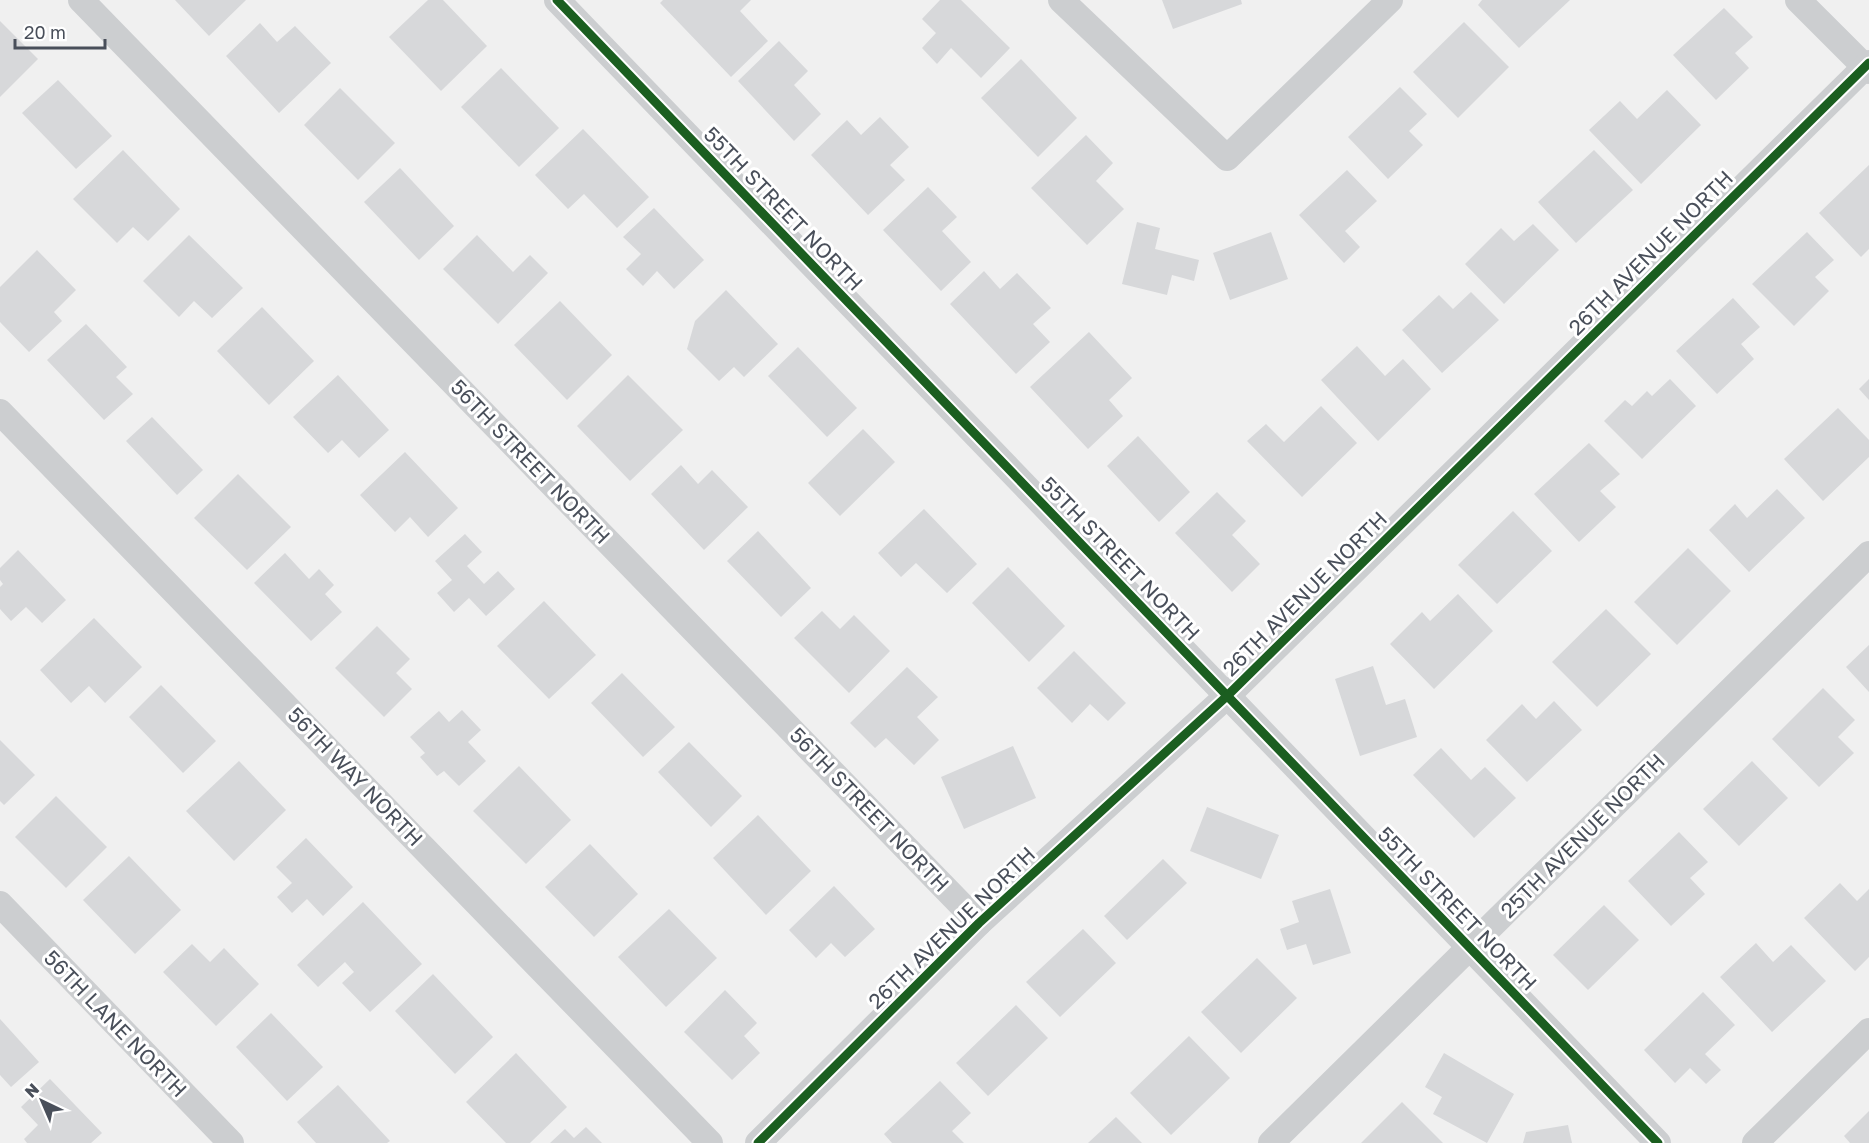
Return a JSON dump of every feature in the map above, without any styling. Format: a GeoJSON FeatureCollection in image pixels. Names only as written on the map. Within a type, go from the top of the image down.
{"type":"FeatureCollection","features":[{"type":"Feature","properties":{"kind":"street","name":"56TH STREET NORTH"},"geometry":{"type":"LineString","coordinates":[[81,0],[979,923]]}},
{"type":"Feature","properties":{"kind":"street","name":"55TH STREET NORTH"},"geometry":{"type":"LineString","coordinates":[[557,0],[1658,1143]]}},
{"type":"Feature","properties":{"kind":"street"},"geometry":{"type":"LineString","coordinates":[[1061,0],[1227,158],[1390,0]]}},
{"type":"Feature","properties":{"kind":"street"},"geometry":{"type":"LineString","coordinates":[[1798,0],[1868,67]]}},
{"type":"Feature","properties":{"kind":"street","name":"26TH AVENUE NORTH"},"geometry":{"type":"LineString","coordinates":[[758,1143],[979,923],[1227,696],[1868,67]]}},
{"type":"Feature","properties":{"kind":"street","name":"56TH WAY NORTH"},"geometry":{"type":"LineString","coordinates":[[0,412],[710,1143]]}},
{"type":"Feature","properties":{"kind":"street","name":"25TH AVENUE NORTH"},"geometry":{"type":"LineString","coordinates":[[1271,1143],[1869,554]]}},
{"type":"Feature","properties":{"kind":"street","name":"56TH LANE NORTH"},"geometry":{"type":"LineString","coordinates":[[0,904],[231,1143]]}},
{"type":"Feature","properties":{"kind":"street"},"geometry":{"type":"LineString","coordinates":[[1755,1143],[1869,1031]]}},
{"type":"Feature","properties":{"kind":"building"},"geometry":{"type":"Polygon","coordinates":[[[175,0],[246,0],[209,36],[175,0]]]}},
{"type":"Feature","properties":{"kind":"building"},"geometry":{"type":"Polygon","coordinates":[[[428,0],[443,0],[487,46],[441,91],[389,37],[428,0]]]}},
{"type":"Feature","properties":{"kind":"building"},"geometry":{"type":"Polygon","coordinates":[[[663,0],[751,0],[740,11],[768,41],[731,77],[660,3],[663,0]]]}},
{"type":"Feature","properties":{"kind":"building"},"geometry":{"type":"Polygon","coordinates":[[[940,0],[961,0],[1010,48],[981,78],[951,48],[937,64],[922,48],[936,33],[922,19],[940,0]]]}},
{"type":"Feature","properties":{"kind":"building"},"geometry":{"type":"Polygon","coordinates":[[[1162,0],[1241,0],[1242,4],[1173,29],[1162,0]]]}},
{"type":"Feature","properties":{"kind":"building"},"geometry":{"type":"Polygon","coordinates":[[[1482,0],[1570,0],[1519,48],[1478,5],[1482,0]]]}},
{"type":"Feature","properties":{"kind":"building"},"geometry":{"type":"Polygon","coordinates":[[[1724,8],[1753,37],[1735,53],[1749,68],[1716,100],[1673,55],[1724,8]]]}},
{"type":"Feature","properties":{"kind":"building"},"geometry":{"type":"Polygon","coordinates":[[[0,21],[38,59],[0,97],[0,21]]]}},
{"type":"Feature","properties":{"kind":"building"},"geometry":{"type":"Polygon","coordinates":[[[1464,22],[1509,67],[1458,118],[1413,72],[1464,22]]]}},
{"type":"Feature","properties":{"kind":"building"},"geometry":{"type":"Polygon","coordinates":[[[260,23],[277,42],[295,26],[331,63],[279,113],[226,56],[260,23]]]}},
{"type":"Feature","properties":{"kind":"building"},"geometry":{"type":"Polygon","coordinates":[[[779,41],[808,71],[794,85],[821,114],[794,141],[738,81],[779,41]]]}},
{"type":"Feature","properties":{"kind":"building"},"geometry":{"type":"Polygon","coordinates":[[[1021,59],[1077,118],[1038,157],[981,98],[1021,59]]]}},
{"type":"Feature","properties":{"kind":"building"},"geometry":{"type":"Polygon","coordinates":[[[501,68],[559,128],[519,167],[461,107],[501,68]]]}},
{"type":"Feature","properties":{"kind":"building"},"geometry":{"type":"Polygon","coordinates":[[[58,80],[112,136],[76,169],[22,113],[58,80]]]}},
{"type":"Feature","properties":{"kind":"building"},"geometry":{"type":"Polygon","coordinates":[[[1400,87],[1427,114],[1409,131],[1423,145],[1388,179],[1348,137],[1400,87]]]}},
{"type":"Feature","properties":{"kind":"building"},"geometry":{"type":"Polygon","coordinates":[[[340,88],[395,143],[358,180],[304,125],[340,88]]]}},
{"type":"Feature","properties":{"kind":"building"},"geometry":{"type":"Polygon","coordinates":[[[1667,90],[1701,125],[1641,184],[1589,130],[1620,101],[1637,119],[1667,90]]]}},
{"type":"Feature","properties":{"kind":"building"},"geometry":{"type":"Polygon","coordinates":[[[880,117],[909,147],[890,165],[905,180],[868,215],[811,155],[847,120],[861,135],[880,117]]]}},
{"type":"Feature","properties":{"kind":"building"},"geometry":{"type":"Polygon","coordinates":[[[583,129],[649,197],[617,228],[584,194],[568,209],[535,175],[583,129]]]}},
{"type":"Feature","properties":{"kind":"building"},"geometry":{"type":"Polygon","coordinates":[[[1086,135],[1113,163],[1096,181],[1124,209],[1087,245],[1031,188],[1086,135]]]}},
{"type":"Feature","properties":{"kind":"building"},"geometry":{"type":"Polygon","coordinates":[[[123,150],[180,209],[148,241],[133,227],[117,243],[73,199],[123,150]]]}},
{"type":"Feature","properties":{"kind":"building"},"geometry":{"type":"Polygon","coordinates":[[[1594,150],[1633,190],[1576,243],[1538,202],[1594,150]]]}},
{"type":"Feature","properties":{"kind":"building"},"geometry":{"type":"Polygon","coordinates":[[[1869,165],[1869,249],[1861,257],[1819,213],[1869,165]]]}},
{"type":"Feature","properties":{"kind":"building"},"geometry":{"type":"Polygon","coordinates":[[[400,168],[454,226],[419,260],[364,202],[400,168]]]}},
{"type":"Feature","properties":{"kind":"building"},"geometry":{"type":"Polygon","coordinates":[[[1347,170],[1377,201],[1345,231],[1360,247],[1344,263],[1299,215],[1347,170]]]}},
{"type":"Feature","properties":{"kind":"building"},"geometry":{"type":"Polygon","coordinates":[[[928,187],[957,217],[942,231],[971,262],[941,291],[883,230],[928,187]]]}},
{"type":"Feature","properties":{"kind":"building"},"geometry":{"type":"Polygon","coordinates":[[[654,208],[704,260],[674,289],[657,271],[643,286],[626,269],[641,254],[623,237],[654,208]]]}},
{"type":"Feature","properties":{"kind":"building"},"geometry":{"type":"Polygon","coordinates":[[[1137,222],[1160,228],[1155,249],[1199,260],[1194,281],[1172,275],[1167,295],[1122,284],[1137,222]]]}},
{"type":"Feature","properties":{"kind":"building"},"geometry":{"type":"Polygon","coordinates":[[[1533,224],[1559,250],[1504,304],[1465,264],[1501,228],[1514,241],[1533,224]]]}},
{"type":"Feature","properties":{"kind":"building"},"geometry":{"type":"Polygon","coordinates":[[[1271,232],[1288,279],[1230,300],[1213,253],[1271,232]]]}},
{"type":"Feature","properties":{"kind":"building"},"geometry":{"type":"Polygon","coordinates":[[[1807,232],[1834,260],[1815,277],[1829,291],[1794,326],[1752,284],[1807,232]]]}},
{"type":"Feature","properties":{"kind":"building"},"geometry":{"type":"Polygon","coordinates":[[[189,235],[243,288],[212,318],[194,301],[179,317],[143,281],[189,235]]]}},
{"type":"Feature","properties":{"kind":"building"},"geometry":{"type":"Polygon","coordinates":[[[477,235],[513,272],[530,255],[548,273],[498,324],[443,269],[477,235]]]}},
{"type":"Feature","properties":{"kind":"building"},"geometry":{"type":"Polygon","coordinates":[[[37,250],[76,290],[54,312],[62,321],[29,352],[0,322],[0,287],[37,250]]]}},
{"type":"Feature","properties":{"kind":"building"},"geometry":{"type":"Polygon","coordinates":[[[984,271],[1000,289],[1017,273],[1051,308],[1033,324],[1050,342],[1016,374],[950,304],[984,271]]]}},
{"type":"Feature","properties":{"kind":"building"},"geometry":{"type":"Polygon","coordinates":[[[726,290],[778,344],[744,377],[734,367],[719,381],[687,349],[695,321],[726,290]]]}},
{"type":"Feature","properties":{"kind":"building"},"geometry":{"type":"Polygon","coordinates":[[[1471,292],[1499,320],[1442,373],[1402,330],[1439,295],[1453,309],[1471,292]]]}},
{"type":"Feature","properties":{"kind":"building"},"geometry":{"type":"Polygon","coordinates":[[[1733,298],[1760,327],[1741,344],[1754,359],[1717,394],[1676,351],[1733,298]]]}},
{"type":"Feature","properties":{"kind":"building"},"geometry":{"type":"Polygon","coordinates":[[[560,301],[612,355],[567,400],[514,345],[560,301]]]}},
{"type":"Feature","properties":{"kind":"building"},"geometry":{"type":"Polygon","coordinates":[[[262,307],[314,361],[269,405],[217,351],[262,307]]]}},
{"type":"Feature","properties":{"kind":"building"},"geometry":{"type":"Polygon","coordinates":[[[86,324],[127,367],[116,377],[133,394],[104,420],[47,360],[86,324]]]}},
{"type":"Feature","properties":{"kind":"building"},"geometry":{"type":"Polygon","coordinates":[[[1089,332],[1132,378],[1109,400],[1123,416],[1088,449],[1030,387],[1089,332]]]}},
{"type":"Feature","properties":{"kind":"building"},"geometry":{"type":"Polygon","coordinates":[[[1357,346],[1385,376],[1403,359],[1431,389],[1378,441],[1321,380],[1357,346]]]}},
{"type":"Feature","properties":{"kind":"building"},"geometry":{"type":"Polygon","coordinates":[[[798,347],[857,408],[827,437],[768,376],[798,347]]]}},
{"type":"Feature","properties":{"kind":"building"},"geometry":{"type":"Polygon","coordinates":[[[338,375],[389,430],[359,458],[342,440],[328,453],[293,417],[338,375]]]}},
{"type":"Feature","properties":{"kind":"building"},"geometry":{"type":"Polygon","coordinates":[[[628,375],[683,430],[630,481],[577,426],[628,375]]]}},
{"type":"Feature","properties":{"kind":"building"},"geometry":{"type":"Polygon","coordinates":[[[1670,379],[1696,406],[1642,459],[1604,421],[1625,400],[1632,406],[1647,391],[1652,396],[1670,379]]]}},
{"type":"Feature","properties":{"kind":"building"},"geometry":{"type":"Polygon","coordinates":[[[1869,379],[1869,400],[1859,389],[1869,379]]]}},
{"type":"Feature","properties":{"kind":"building"},"geometry":{"type":"Polygon","coordinates":[[[1321,406],[1357,443],[1302,497],[1247,441],[1266,424],[1284,442],[1321,406]]]}},
{"type":"Feature","properties":{"kind":"building"},"geometry":{"type":"Polygon","coordinates":[[[1838,408],[1869,440],[1869,457],[1823,501],[1784,459],[1838,408]]]}},
{"type":"Feature","properties":{"kind":"building"},"geometry":{"type":"Polygon","coordinates":[[[152,417],[203,470],[177,495],[126,441],[152,417]]]}},
{"type":"Feature","properties":{"kind":"building"},"geometry":{"type":"Polygon","coordinates":[[[863,429],[895,462],[840,516],[808,483],[863,429]]]}},
{"type":"Feature","properties":{"kind":"building"},"geometry":{"type":"Polygon","coordinates":[[[1138,436],[1190,492],[1159,522],[1107,466],[1138,436]]]}},
{"type":"Feature","properties":{"kind":"building"},"geometry":{"type":"Polygon","coordinates":[[[1589,443],[1620,474],[1600,491],[1616,507],[1579,542],[1534,494],[1589,443]]]}},
{"type":"Feature","properties":{"kind":"building"},"geometry":{"type":"Polygon","coordinates":[[[405,452],[458,508],[428,537],[410,517],[395,532],[360,495],[405,452]]]}},
{"type":"Feature","properties":{"kind":"building"},"geometry":{"type":"Polygon","coordinates":[[[681,465],[698,484],[712,470],[748,507],[704,550],[651,494],[681,465]]]}},
{"type":"Feature","properties":{"kind":"building"},"geometry":{"type":"Polygon","coordinates":[[[238,474],[291,527],[247,570],[194,518],[238,474]]]}},
{"type":"Feature","properties":{"kind":"building"},"geometry":{"type":"Polygon","coordinates":[[[1777,489],[1805,518],[1749,572],[1709,530],[1735,504],[1747,518],[1777,489]]]}},
{"type":"Feature","properties":{"kind":"building"},"geometry":{"type":"Polygon","coordinates":[[[1217,492],[1246,521],[1232,535],[1260,564],[1232,592],[1175,533],[1217,492]]]}},
{"type":"Feature","properties":{"kind":"building"},"geometry":{"type":"Polygon","coordinates":[[[924,509],[977,564],[947,593],[916,563],[901,577],[878,553],[924,509]]]}},
{"type":"Feature","properties":{"kind":"building"},"geometry":{"type":"Polygon","coordinates":[[[1513,511],[1552,551],[1497,604],[1458,565],[1513,511]]]}},
{"type":"Feature","properties":{"kind":"building"},"geometry":{"type":"Polygon","coordinates":[[[758,531],[811,588],[781,617],[727,561],[758,531]]]}},
{"type":"Feature","properties":{"kind":"building"},"geometry":{"type":"Polygon","coordinates":[[[465,534],[482,552],[467,566],[484,584],[498,571],[515,589],[486,616],[469,598],[454,612],[437,593],[452,580],[435,561],[465,534]]]}},
{"type":"Feature","properties":{"kind":"building"},"geometry":{"type":"Polygon","coordinates":[[[1688,548],[1731,591],[1677,645],[1634,602],[1688,548]]]}},
{"type":"Feature","properties":{"kind":"building"},"geometry":{"type":"Polygon","coordinates":[[[18,550],[66,600],[42,623],[26,607],[11,621],[0,609],[0,587],[3,584],[0,580],[0,568],[18,550]]]}},
{"type":"Feature","properties":{"kind":"building"},"geometry":{"type":"Polygon","coordinates":[[[285,553],[309,579],[319,569],[334,585],[325,594],[342,612],[311,641],[254,583],[285,553]]]}},
{"type":"Feature","properties":{"kind":"building"},"geometry":{"type":"Polygon","coordinates":[[[1008,567],[1065,626],[1029,662],[972,603],[1008,567]]]}},
{"type":"Feature","properties":{"kind":"building"},"geometry":{"type":"Polygon","coordinates":[[[1458,594],[1493,631],[1434,689],[1390,644],[1422,612],[1430,621],[1458,594]]]}},
{"type":"Feature","properties":{"kind":"building"},"geometry":{"type":"Polygon","coordinates":[[[544,601],[596,655],[549,699],[497,646],[544,601]]]}},
{"type":"Feature","properties":{"kind":"building"},"geometry":{"type":"Polygon","coordinates":[[[1606,609],[1651,654],[1597,707],[1552,662],[1606,609]]]}},
{"type":"Feature","properties":{"kind":"building"},"geometry":{"type":"Polygon","coordinates":[[[822,611],[840,629],[854,615],[890,651],[849,693],[794,638],[822,611]]]}},
{"type":"Feature","properties":{"kind":"building"},"geometry":{"type":"Polygon","coordinates":[[[94,618],[142,667],[105,703],[89,686],[71,703],[40,670],[94,618]]]}},
{"type":"Feature","properties":{"kind":"building"},"geometry":{"type":"Polygon","coordinates":[[[377,626],[410,659],[396,673],[412,689],[384,717],[335,668],[377,626]]]}},
{"type":"Feature","properties":{"kind":"building"},"geometry":{"type":"Polygon","coordinates":[[[1869,645],[1869,692],[1846,667],[1869,645]]]}},
{"type":"Feature","properties":{"kind":"building"},"geometry":{"type":"Polygon","coordinates":[[[1074,651],[1126,703],[1108,721],[1090,704],[1072,723],[1037,688],[1074,651]]]}},
{"type":"Feature","properties":{"kind":"building"},"geometry":{"type":"Polygon","coordinates":[[[1373,666],[1386,705],[1405,699],[1417,737],[1360,756],[1335,679],[1373,666]]]}},
{"type":"Feature","properties":{"kind":"building"},"geometry":{"type":"Polygon","coordinates":[[[907,667],[938,697],[917,717],[939,740],[914,765],[886,738],[875,748],[850,723],[907,667]]]}},
{"type":"Feature","properties":{"kind":"building"},"geometry":{"type":"Polygon","coordinates":[[[622,673],[675,727],[643,757],[591,703],[622,673]]]}},
{"type":"Feature","properties":{"kind":"building"},"geometry":{"type":"Polygon","coordinates":[[[161,685],[216,741],[183,773],[129,717],[161,685]]]}},
{"type":"Feature","properties":{"kind":"building"},"geometry":{"type":"Polygon","coordinates":[[[1823,688],[1855,720],[1838,737],[1854,753],[1819,787],[1772,739],[1823,688]]]}},
{"type":"Feature","properties":{"kind":"building"},"geometry":{"type":"Polygon","coordinates":[[[1554,701],[1582,730],[1527,782],[1486,740],[1522,704],[1536,719],[1554,701]]]}},
{"type":"Feature","properties":{"kind":"building"},"geometry":{"type":"Polygon","coordinates":[[[462,710],[481,730],[468,742],[486,761],[459,786],[444,771],[437,776],[420,757],[425,753],[410,737],[439,711],[449,722],[462,710]]]}},
{"type":"Feature","properties":{"kind":"building"},"geometry":{"type":"Polygon","coordinates":[[[0,740],[35,775],[4,805],[0,801],[0,740]]]}},
{"type":"Feature","properties":{"kind":"building"},"geometry":{"type":"Polygon","coordinates":[[[689,742],[742,796],[711,827],[658,772],[689,742]]]}},
{"type":"Feature","properties":{"kind":"building"},"geometry":{"type":"Polygon","coordinates":[[[1013,746],[1036,798],[964,829],[941,777],[1013,746]]]}},
{"type":"Feature","properties":{"kind":"building"},"geometry":{"type":"Polygon","coordinates":[[[1441,748],[1471,780],[1485,767],[1516,798],[1474,838],[1413,775],[1441,748]]]}},
{"type":"Feature","properties":{"kind":"building"},"geometry":{"type":"Polygon","coordinates":[[[239,761],[286,810],[234,861],[186,811],[239,761]]]}},
{"type":"Feature","properties":{"kind":"building"},"geometry":{"type":"Polygon","coordinates":[[[1752,761],[1788,798],[1739,846],[1703,809],[1752,761]]]}},
{"type":"Feature","properties":{"kind":"building"},"geometry":{"type":"Polygon","coordinates":[[[519,766],[571,820],[526,864],[473,811],[519,766]]]}},
{"type":"Feature","properties":{"kind":"building"},"geometry":{"type":"Polygon","coordinates":[[[56,796],[107,847],[66,888],[15,837],[56,796]]]}},
{"type":"Feature","properties":{"kind":"building"},"geometry":{"type":"Polygon","coordinates":[[[1207,807],[1279,835],[1261,879],[1190,851],[1207,807]]]}},
{"type":"Feature","properties":{"kind":"building"},"geometry":{"type":"Polygon","coordinates":[[[758,815],[811,871],[766,915],[713,858],[758,815]]]}},
{"type":"Feature","properties":{"kind":"building"},"geometry":{"type":"Polygon","coordinates":[[[1679,832],[1708,862],[1690,878],[1705,894],[1671,926],[1628,881],[1679,832]]]}},
{"type":"Feature","properties":{"kind":"building"},"geometry":{"type":"Polygon","coordinates":[[[306,838],[353,887],[323,916],[307,899],[292,913],[277,897],[292,883],[276,867],[306,838]]]}},
{"type":"Feature","properties":{"kind":"building"},"geometry":{"type":"Polygon","coordinates":[[[590,844],[638,894],[594,937],[545,887],[590,844]]]}},
{"type":"Feature","properties":{"kind":"building"},"geometry":{"type":"Polygon","coordinates":[[[129,856],[181,910],[135,954],[83,900],[129,856]]]}},
{"type":"Feature","properties":{"kind":"building"},"geometry":{"type":"Polygon","coordinates":[[[1163,859],[1187,883],[1127,940],[1104,916],[1163,859]]]}},
{"type":"Feature","properties":{"kind":"building"},"geometry":{"type":"Polygon","coordinates":[[[1840,883],[1857,901],[1869,889],[1869,957],[1855,971],[1804,918],[1840,883]]]}},
{"type":"Feature","properties":{"kind":"building"},"geometry":{"type":"Polygon","coordinates":[[[834,886],[875,929],[845,957],[831,943],[816,958],[789,930],[834,886]]]}},
{"type":"Feature","properties":{"kind":"building"},"geometry":{"type":"Polygon","coordinates":[[[1330,889],[1351,953],[1313,965],[1306,944],[1287,950],[1280,929],[1299,922],[1292,901],[1330,889]]]}},
{"type":"Feature","properties":{"kind":"building"},"geometry":{"type":"Polygon","coordinates":[[[363,902],[422,964],[370,1012],[342,983],[354,972],[345,962],[318,987],[297,965],[363,902]]]}},
{"type":"Feature","properties":{"kind":"building"},"geometry":{"type":"Polygon","coordinates":[[[1604,905],[1639,940],[1588,990],[1553,955],[1604,905]]]}},
{"type":"Feature","properties":{"kind":"building"},"geometry":{"type":"Polygon","coordinates":[[[669,909],[717,958],[666,1007],[618,957],[669,909]]]}},
{"type":"Feature","properties":{"kind":"building"},"geometry":{"type":"Polygon","coordinates":[[[1083,929],[1116,963],[1060,1017],[1026,982],[1083,929]]]}},
{"type":"Feature","properties":{"kind":"building"},"geometry":{"type":"Polygon","coordinates":[[[1756,943],[1773,962],[1791,945],[1826,981],[1772,1032],[1720,977],[1756,943]]]}},
{"type":"Feature","properties":{"kind":"building"},"geometry":{"type":"Polygon","coordinates":[[[192,944],[210,962],[224,948],[259,984],[216,1026],[163,972],[192,944]]]}},
{"type":"Feature","properties":{"kind":"building"},"geometry":{"type":"Polygon","coordinates":[[[1257,958],[1297,998],[1241,1053],[1201,1012],[1257,958]]]}},
{"type":"Feature","properties":{"kind":"building"},"geometry":{"type":"Polygon","coordinates":[[[433,974],[493,1037],[455,1074],[395,1011],[433,974]]]}},
{"type":"Feature","properties":{"kind":"building"},"geometry":{"type":"Polygon","coordinates":[[[725,990],[757,1023],[744,1036],[760,1053],[732,1080],[684,1032],[725,990]]]}},
{"type":"Feature","properties":{"kind":"building"},"geometry":{"type":"Polygon","coordinates":[[[1703,992],[1735,1025],[1705,1054],[1721,1070],[1706,1084],[1690,1068],[1675,1083],[1644,1050],[1703,992]]]}},
{"type":"Feature","properties":{"kind":"building"},"geometry":{"type":"Polygon","coordinates":[[[1016,1005],[1048,1038],[988,1096],[956,1063],[1016,1005]]]}},
{"type":"Feature","properties":{"kind":"building"},"geometry":{"type":"Polygon","coordinates":[[[271,1013],[323,1067],[287,1101],[236,1047],[271,1013]]]}},
{"type":"Feature","properties":{"kind":"building"},"geometry":{"type":"Polygon","coordinates":[[[0,1019],[39,1062],[11,1087],[0,1075],[0,1019]]]}},
{"type":"Feature","properties":{"kind":"building"},"geometry":{"type":"Polygon","coordinates":[[[1189,1036],[1230,1078],[1171,1135],[1130,1093],[1189,1036]]]}},
{"type":"Feature","properties":{"kind":"building"},"geometry":{"type":"Polygon","coordinates":[[[516,1053],[567,1107],[530,1143],[506,1143],[466,1102],[516,1053]]]}},
{"type":"Feature","properties":{"kind":"building"},"geometry":{"type":"Polygon","coordinates":[[[1444,1053],[1514,1094],[1487,1143],[1433,1114],[1442,1097],[1425,1087],[1444,1053]]]}},
{"type":"Feature","properties":{"kind":"building"},"geometry":{"type":"Polygon","coordinates":[[[50,1079],[102,1133],[91,1143],[27,1143],[24,1139],[38,1125],[21,1107],[50,1079]]]}},
{"type":"Feature","properties":{"kind":"building"},"geometry":{"type":"Polygon","coordinates":[[[940,1081],[971,1113],[952,1131],[964,1143],[892,1143],[884,1134],[940,1081]]]}},
{"type":"Feature","properties":{"kind":"building"},"geometry":{"type":"Polygon","coordinates":[[[338,1085],[390,1141],[387,1143],[316,1143],[297,1122],[338,1085]]]}},
{"type":"Feature","properties":{"kind":"building"},"geometry":{"type":"Polygon","coordinates":[[[1402,1102],[1443,1143],[1361,1143],[1402,1102]]]}},
{"type":"Feature","properties":{"kind":"building"},"geometry":{"type":"Polygon","coordinates":[[[1869,1111],[1869,1143],[1850,1143],[1844,1136],[1869,1111]]]}},
{"type":"Feature","properties":{"kind":"building"},"geometry":{"type":"Polygon","coordinates":[[[1116,1117],[1142,1143],[1088,1143],[1116,1117]]]}},
{"type":"Feature","properties":{"kind":"building"},"geometry":{"type":"Polygon","coordinates":[[[1568,1125],[1572,1143],[1523,1143],[1526,1132],[1568,1125]]]}},
{"type":"Feature","properties":{"kind":"building"},"geometry":{"type":"Polygon","coordinates":[[[586,1127],[602,1143],[550,1143],[565,1129],[574,1138],[586,1127]]]}},
{"type":"Feature","properties":{"kind":"cycle path"},"geometry":{"type":"LineString","coordinates":[[557,0],[1658,1143]]}},
{"type":"Feature","properties":{"kind":"cycle path"},"geometry":{"type":"LineString","coordinates":[[758,1143],[979,923],[1227,696],[1869,63]]}}]}
